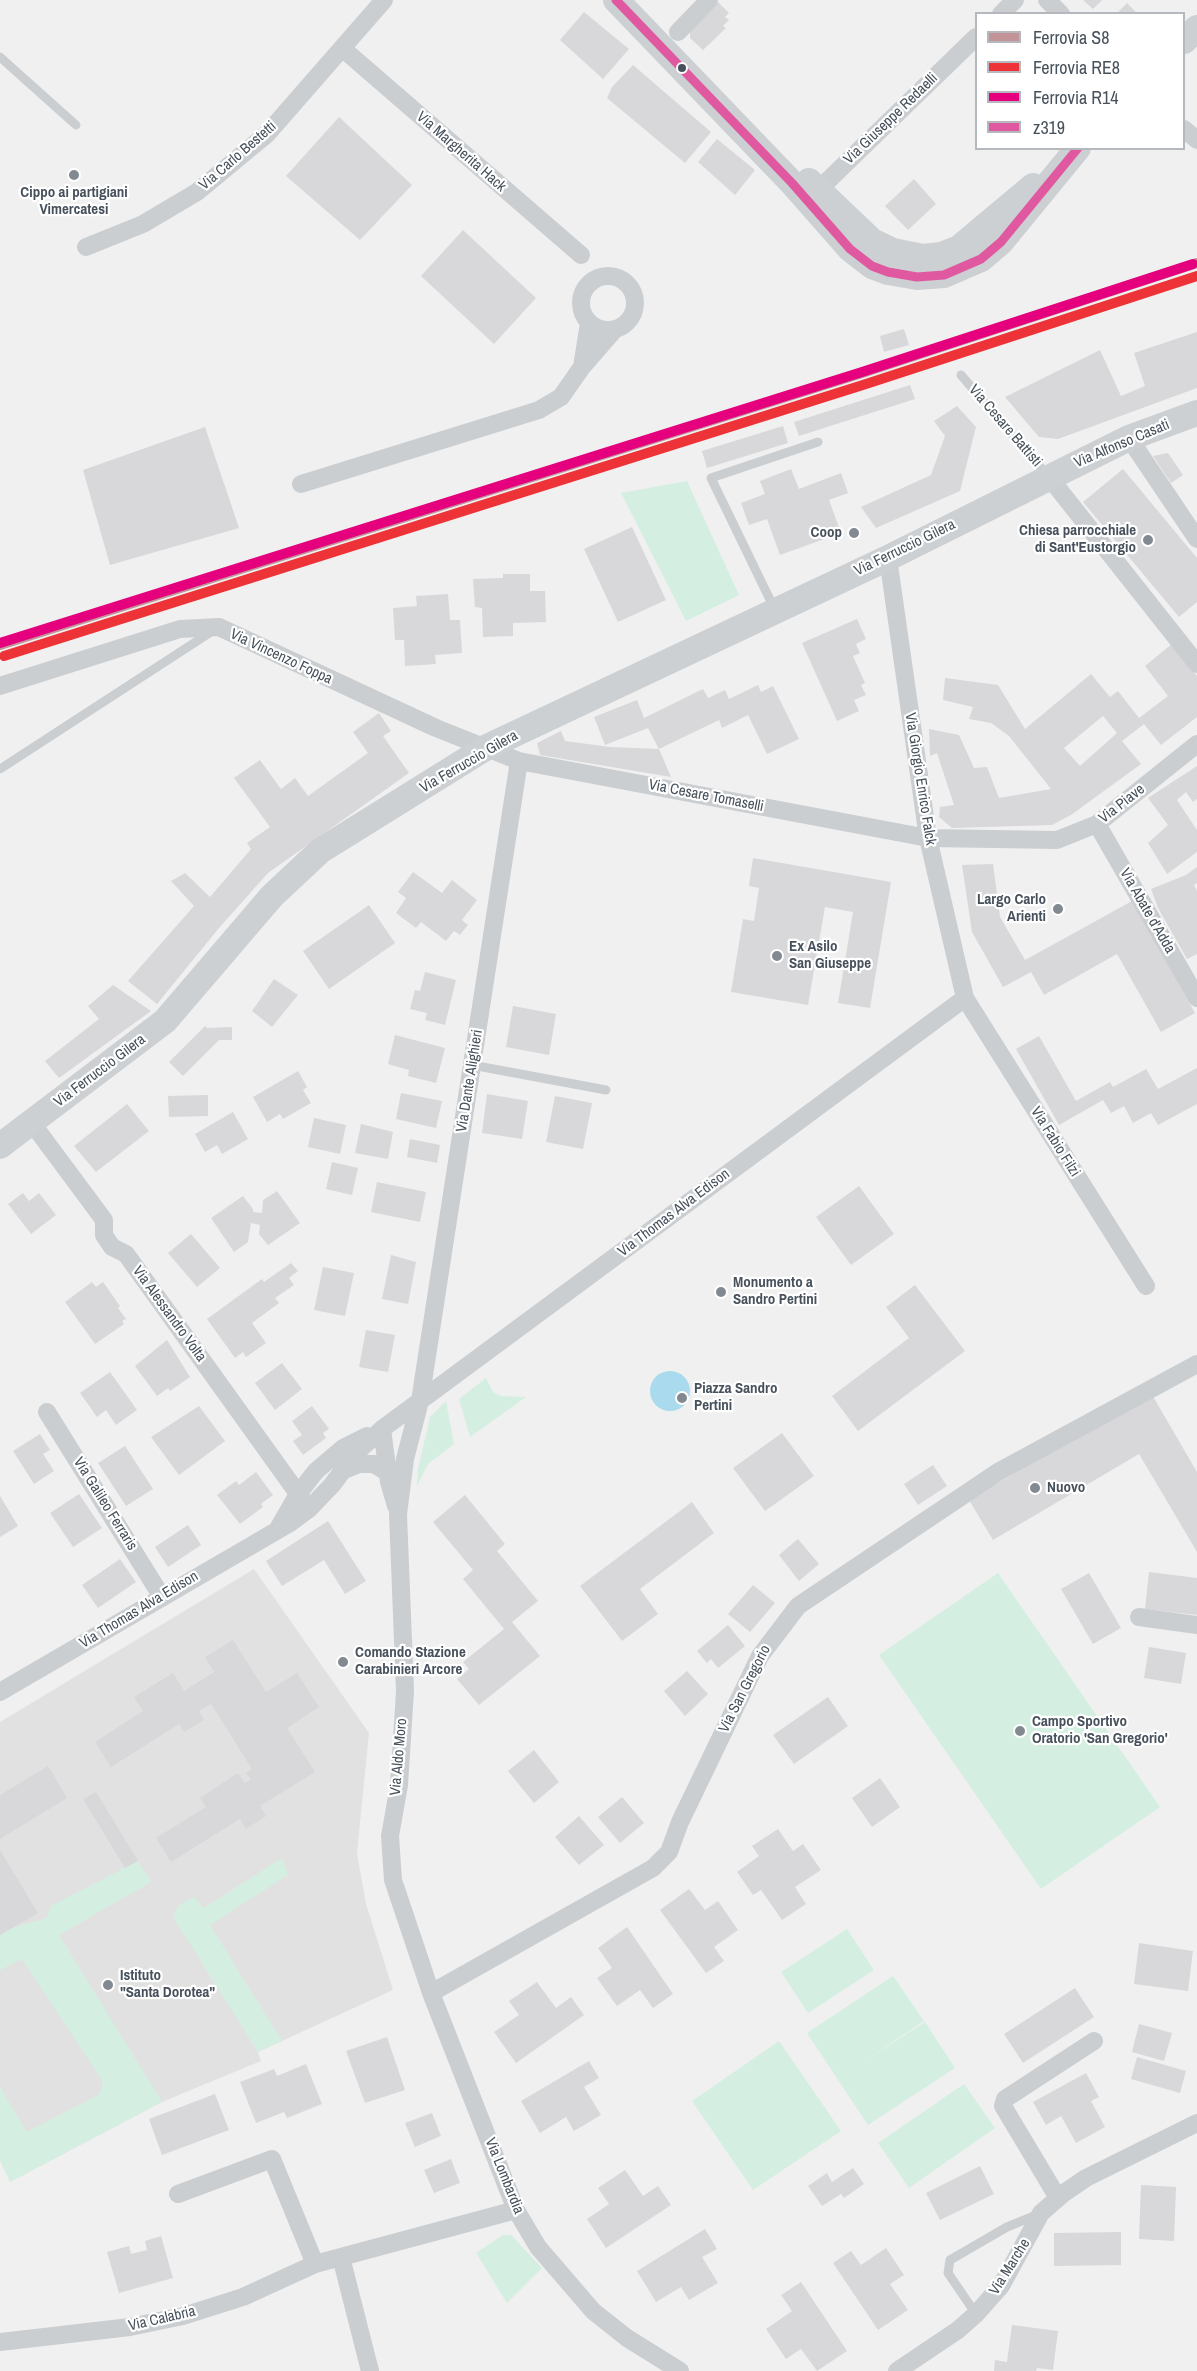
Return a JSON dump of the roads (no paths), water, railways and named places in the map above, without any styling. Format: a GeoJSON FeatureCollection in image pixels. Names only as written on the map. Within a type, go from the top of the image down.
{"type":"FeatureCollection","features":[{"type":"Feature","properties":{"kind":"main road"},"geometry":{"type":"LineString","coordinates":[[616,0],[813,196]]}},
{"type":"Feature","properties":{"kind":"main road"},"geometry":{"type":"LineString","coordinates":[[621,0],[687,58],[813,196],[850,249],[872,266],[890,261],[917,277],[944,275],[981,259],[1022,219],[1072,154]]}},
{"type":"Feature","properties":{"kind":"main road"},"geometry":{"type":"LineString","coordinates":[[1185,40],[1197,28]]}},
{"type":"Feature","properties":{"kind":"main road","name":"Via Alfonso Casati"},"geometry":{"type":"LineString","coordinates":[[1049,477],[1129,438],[1197,413]]}},
{"type":"Feature","properties":{"kind":"main road","name":"Via Ferruccio Gilera"},"geometry":{"type":"LineString","coordinates":[[0,1146],[165,1021],[272,896],[320,851],[487,747],[888,558],[1049,477]]}},
{"type":"Feature","properties":{"kind":"street","name":"Via Carlo Bestetti"},"geometry":{"type":"LineString","coordinates":[[86,247],[143,224],[197,192],[267,134],[384,0]]}},
{"type":"Feature","properties":{"kind":"street"},"geometry":{"type":"LineString","coordinates":[[678,32],[709,0]]}},
{"type":"Feature","properties":{"kind":"street"},"geometry":{"type":"LineString","coordinates":[[1003,12],[1015,0]]}},
{"type":"Feature","properties":{"kind":"street"},"geometry":{"type":"LineString","coordinates":[[1047,0],[1059,12]]}},
{"type":"Feature","properties":{"kind":"street","name":"Via Giuseppe Redaelli"},"geometry":{"type":"LineString","coordinates":[[813,196],[975,38]]}},
{"type":"Feature","properties":{"kind":"street","name":"Via Margherita Hack"},"geometry":{"type":"LineString","coordinates":[[342,48],[581,255],[598,279]]}},
{"type":"Feature","properties":{"kind":"street"},"geometry":{"type":"LineString","coordinates":[[1185,130],[1197,140]]}},
{"type":"Feature","properties":{"kind":"street","name":"Via Margherita Hack"},"geometry":{"type":"LineString","coordinates":[[301,484],[538,410],[561,396],[582,367],[615,329],[628,321],[632,314],[634,298],[629,286],[623,280],[598,279],[582,294],[584,316],[589,323],[582,367]]}},
{"type":"Feature","properties":{"kind":"street"},"geometry":{"type":"LineString","coordinates":[[589,323],[597,328],[615,329]]}},
{"type":"Feature","properties":{"kind":"street"},"geometry":{"type":"LineString","coordinates":[[1129,438],[1197,539]]}},
{"type":"Feature","properties":{"kind":"street"},"geometry":{"type":"LineString","coordinates":[[1049,477],[1197,664]]}},
{"type":"Feature","properties":{"kind":"street","name":"Via Giorgio Enrico Falck"},"geometry":{"type":"LineString","coordinates":[[888,558],[928,838],[965,998]]}},
{"type":"Feature","properties":{"kind":"street","name":"Via Vincenzo Foppa"},"geometry":{"type":"LineString","coordinates":[[0,686],[180,629],[219,627],[436,728],[487,747]]}},
{"type":"Feature","properties":{"kind":"street","name":"Via Piave"},"geometry":{"type":"LineString","coordinates":[[928,838],[1057,840],[1097,824],[1197,744]]}},
{"type":"Feature","properties":{"kind":"street","name":"Via Cesare Tomaselli"},"geometry":{"type":"LineString","coordinates":[[487,747],[519,761],[928,838]]}},
{"type":"Feature","properties":{"kind":"street","name":"Via Dante Alighieri"},"geometry":{"type":"LineString","coordinates":[[420,1401],[519,761]]}},
{"type":"Feature","properties":{"kind":"street","name":"Via Abate d'Adda"},"geometry":{"type":"LineString","coordinates":[[1097,824],[1197,998]]}},
{"type":"Feature","properties":{"kind":"street","name":"Via Fabio Filzi"},"geometry":{"type":"LineString","coordinates":[[965,998],[1146,1286]]}},
{"type":"Feature","properties":{"kind":"street","name":"Via Thomas Alva Edison"},"geometry":{"type":"LineString","coordinates":[[0,1692],[279,1527],[303,1502],[342,1472],[356,1453],[382,1429],[965,998]]}},
{"type":"Feature","properties":{"kind":"street","name":"Via Alessandro Volta"},"geometry":{"type":"LineString","coordinates":[[32,1123],[104,1220],[104,1235],[112,1247],[126,1254],[303,1502]]}},
{"type":"Feature","properties":{"kind":"street","name":"Via San Gregorio"},"geometry":{"type":"LineString","coordinates":[[431,1993],[653,1868],[669,1852],[680,1822],[760,1656],[798,1606],[998,1472],[1197,1364]]}},
{"type":"Feature","properties":{"kind":"street","name":"Via Aldo Moro"},"geometry":{"type":"LineString","coordinates":[[420,1401],[405,1459],[398,1514],[405,1691],[399,1785],[390,1836],[397,1896],[431,1993]]}},
{"type":"Feature","properties":{"kind":"street","name":"Via Galileo Ferraris"},"geometry":{"type":"LineString","coordinates":[[47,1412],[162,1597]]}},
{"type":"Feature","properties":{"kind":"street","name":"Via Thomas Alva Edison"},"geometry":{"type":"LineString","coordinates":[[303,1502],[316,1471],[343,1448],[382,1429]]}},
{"type":"Feature","properties":{"kind":"street","name":"Via Aldo Moro"},"geometry":{"type":"LineString","coordinates":[[382,1429],[388,1473],[398,1514]]}},
{"type":"Feature","properties":{"kind":"street"},"geometry":{"type":"LineString","coordinates":[[342,1472],[359,1464],[374,1464],[388,1473]]}},
{"type":"Feature","properties":{"kind":"street"},"geometry":{"type":"LineString","coordinates":[[1139,1617],[1197,1625]]}},
{"type":"Feature","properties":{"kind":"street","name":"Via Lombardia"},"geometry":{"type":"LineString","coordinates":[[431,1993],[516,2210],[538,2247],[593,2310],[627,2338],[680,2371]]}},
{"type":"Feature","properties":{"kind":"street"},"geometry":{"type":"LineString","coordinates":[[1058,2198],[1003,2106],[1005,2099],[1094,2041]]}},
{"type":"Feature","properties":{"kind":"street","name":"Via Marche"},"geometry":{"type":"LineString","coordinates":[[897,2371],[958,2330],[976,2314],[1001,2286],[1041,2213],[1058,2198],[1086,2178],[1197,2123]]}},
{"type":"Feature","properties":{"kind":"street"},"geometry":{"type":"LineString","coordinates":[[178,2194],[272,2160],[315,2264]]}},
{"type":"Feature","properties":{"kind":"street","name":"Via Calabria"},"geometry":{"type":"LineString","coordinates":[[0,2342],[130,2327],[183,2316],[243,2297],[315,2264],[516,2210]]}},
{"type":"Feature","properties":{"kind":"street"},"geometry":{"type":"LineString","coordinates":[[341,2257],[370,2371]]}},
{"type":"Feature","properties":{"kind":"lane"},"geometry":{"type":"LineString","coordinates":[[0,57],[76,125]]}},
{"type":"Feature","properties":{"kind":"lane","name":"Via Cesare Battisti"},"geometry":{"type":"LineString","coordinates":[[961,375],[1049,477]]}},
{"type":"Feature","properties":{"kind":"lane"},"geometry":{"type":"LineString","coordinates":[[775,610],[711,478],[818,442]]}},
{"type":"Feature","properties":{"kind":"lane"},"geometry":{"type":"LineString","coordinates":[[0,769],[219,627]]}},
{"type":"Feature","properties":{"kind":"lane"},"geometry":{"type":"LineString","coordinates":[[472,1065],[606,1090]]}},
{"type":"Feature","properties":{"kind":"lane"},"geometry":{"type":"LineString","coordinates":[[976,2314],[948,2273],[950,2260],[1007,2227],[1041,2213]]}},
{"type":"Feature","properties":{"kind":"water"},"geometry":{"type":"Polygon","coordinates":[[[670,1371],[684,1377],[690,1391],[684,1405],[670,1411],[656,1405],[650,1391],[656,1377],[670,1371]]]}},
{"type":"Feature","properties":{"kind":"rail line","name":"S8"},"geometry":{"type":"LineString","coordinates":[[0,645],[862,373],[1197,263]]}},
{"type":"Feature","properties":{"kind":"rail line","name":"R14"},"geometry":{"type":"LineString","coordinates":[[0,643],[862,372],[1193,264]]}},
{"type":"Feature","properties":{"kind":"rail line","name":"RE8"},"geometry":{"type":"LineString","coordinates":[[4,656],[866,384],[1197,276]]}},
{"type":"Feature","properties":{"kind":"place","name":"Cippo ai partigiani Vimercatesi"},"geometry":{"type":"Point","coordinates":[74,175]}},
{"type":"Feature","properties":{"kind":"place","name":"Coop"},"geometry":{"type":"Point","coordinates":[854,533]}},
{"type":"Feature","properties":{"kind":"place","name":"Chiesa parrocchiale di Sant'Eustorgio"},"geometry":{"type":"Point","coordinates":[1148,540]}},
{"type":"Feature","properties":{"kind":"place","name":"Largo Carlo Arienti"},"geometry":{"type":"Point","coordinates":[1058,909]}},
{"type":"Feature","properties":{"kind":"place","name":"Ex Asilo San Giuseppe"},"geometry":{"type":"Point","coordinates":[777,956]}},
{"type":"Feature","properties":{"kind":"place","name":"Monumento a Sandro Pertini"},"geometry":{"type":"Point","coordinates":[721,1292]}},
{"type":"Feature","properties":{"kind":"place","name":"Piazza Sandro Pertini"},"geometry":{"type":"Point","coordinates":[682,1398]}},
{"type":"Feature","properties":{"kind":"place","name":"Nuovo"},"geometry":{"type":"Point","coordinates":[1035,1488]}},
{"type":"Feature","properties":{"kind":"place","name":"Comando Stazione Carabinieri Arcore"},"geometry":{"type":"Point","coordinates":[343,1662]}},
{"type":"Feature","properties":{"kind":"place","name":"Campo Sportivo Oratorio 'San Gregorio'"},"geometry":{"type":"Point","coordinates":[1020,1731]}},
{"type":"Feature","properties":{"kind":"place","name":"Istituto \"Santa Dorotea\""},"geometry":{"type":"Point","coordinates":[108,1985]}}]}
